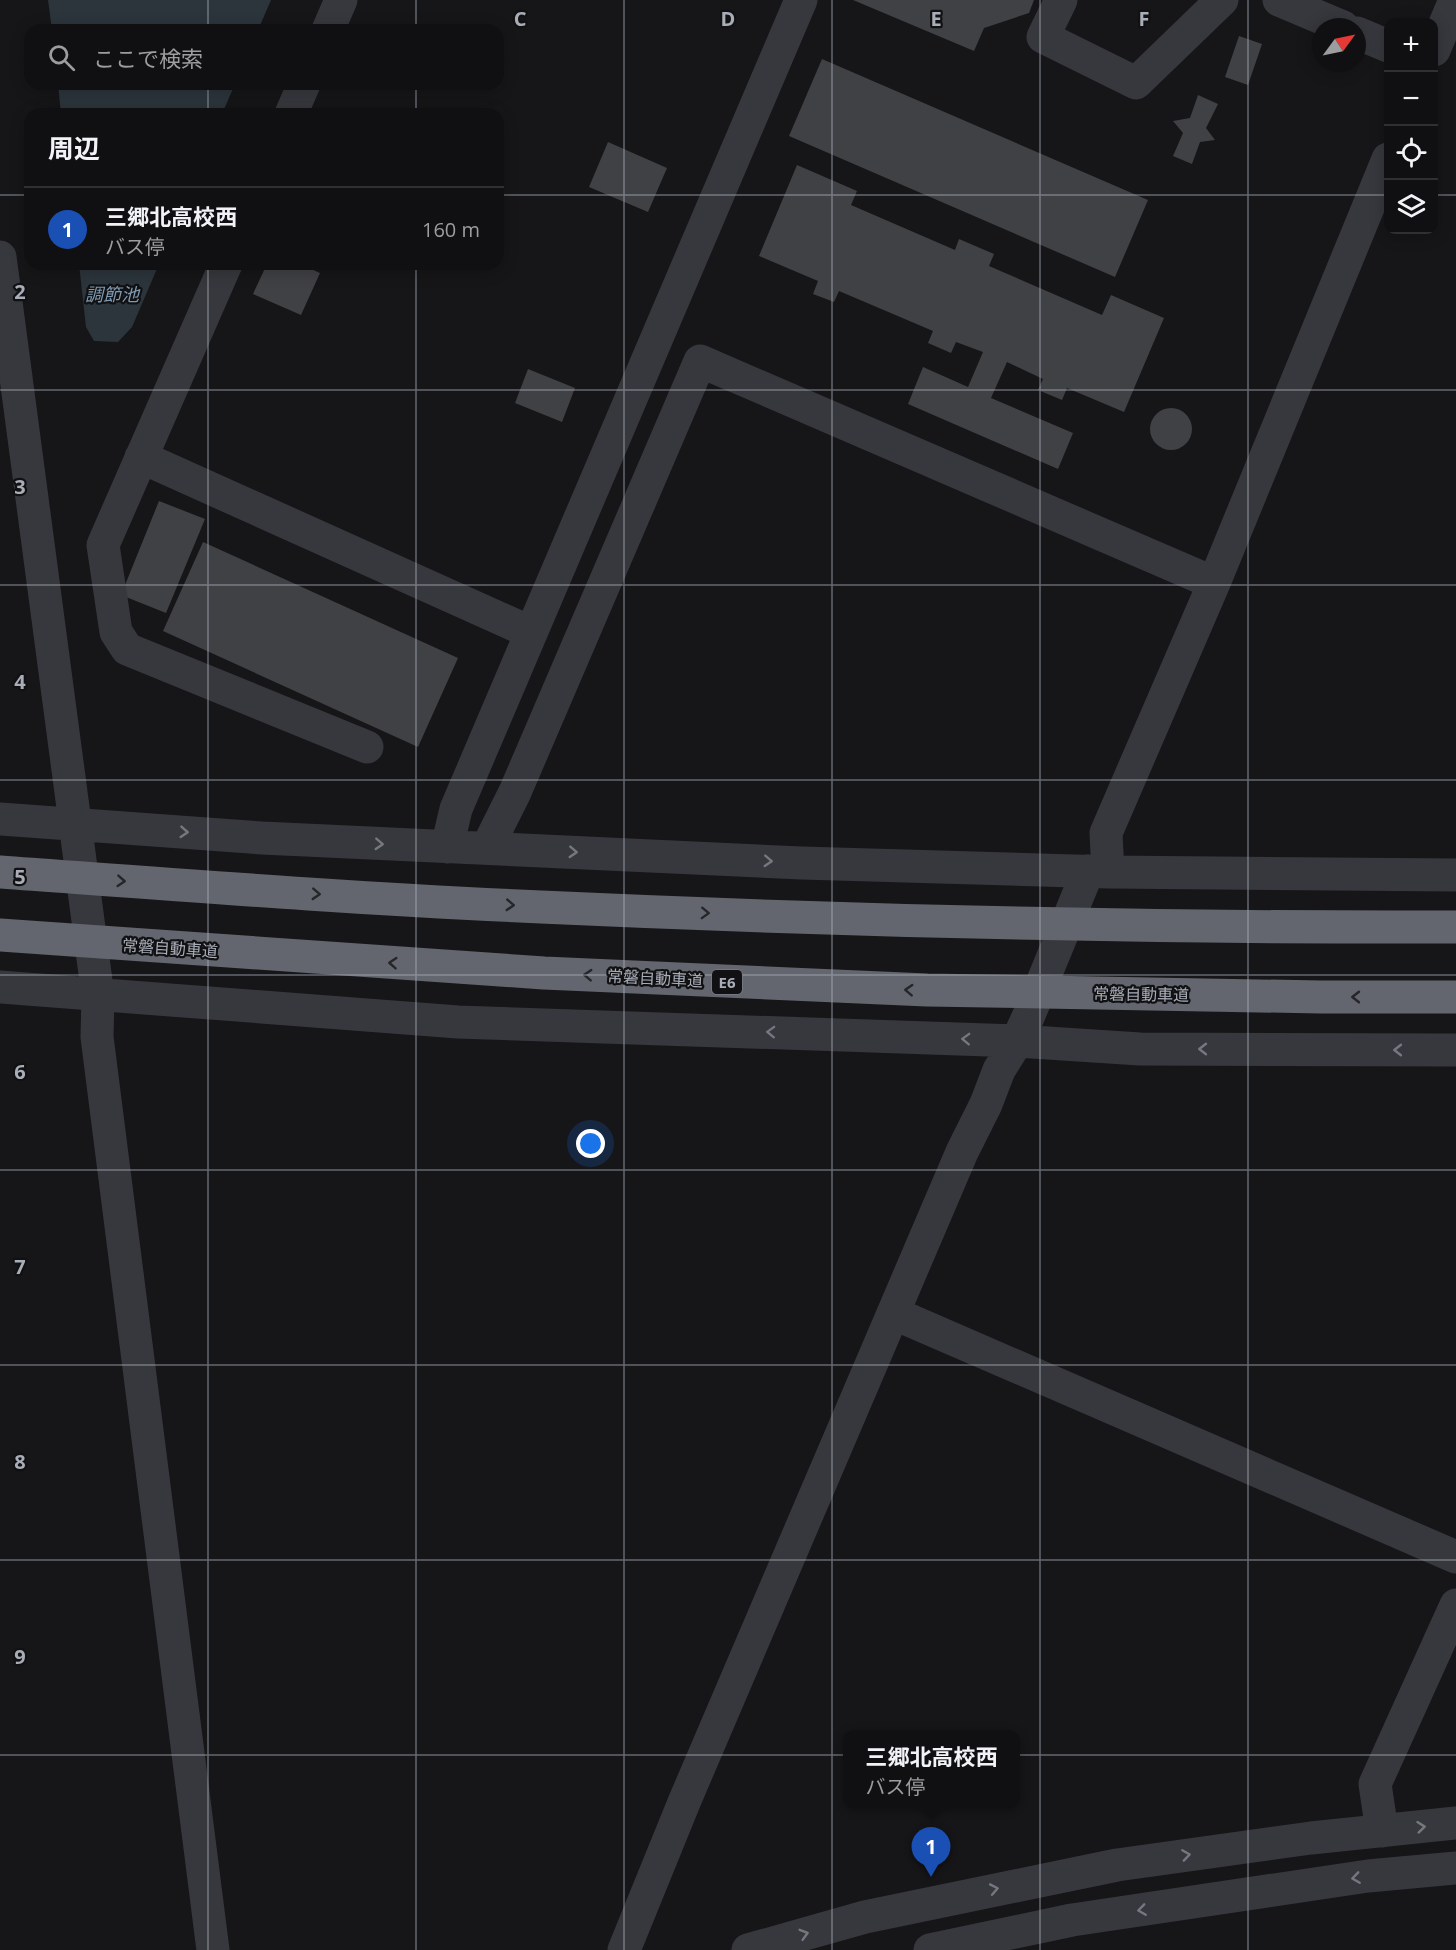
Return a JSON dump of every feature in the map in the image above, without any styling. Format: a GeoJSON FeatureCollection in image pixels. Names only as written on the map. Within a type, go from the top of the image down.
{"type":"FeatureCollection","features":[{"type":"Feature","properties":{"kind":"highway"},"geometry":{"type":"LineString","coordinates":[[0,872],[262,891],[504,905],[760,915],[924,921],[1456,927]]}},
{"type":"Feature","properties":{"kind":"highway","name":"常磐自動車道"},"geometry":{"type":"LineString","coordinates":[[0,934],[544,973],[916,990],[1456,997]]}},
{"type":"Feature","properties":{"kind":"street"},"geometry":{"type":"LineString","coordinates":[[331,24],[341,0]]}},
{"type":"Feature","properties":{"kind":"street"},"geometry":{"type":"LineString","coordinates":[[447,847],[456,809],[801,0]]}},
{"type":"Feature","properties":{"kind":"street"},"geometry":{"type":"LineString","coordinates":[[1061,0],[1043,37],[1136,83],[1222,0]]}},
{"type":"Feature","properties":{"kind":"street"},"geometry":{"type":"LineString","coordinates":[[1279,0],[1322,18]]}},
{"type":"Feature","properties":{"kind":"street"},"geometry":{"type":"LineString","coordinates":[[1438,40],[1455,0]]}},
{"type":"Feature","properties":{"kind":"street"},"geometry":{"type":"LineString","coordinates":[[1366,37],[1384,44]]}},
{"type":"Feature","properties":{"kind":"street"},"geometry":{"type":"LineString","coordinates":[[294,108],[301,90]]}},
{"type":"Feature","properties":{"kind":"street"},"geometry":{"type":"LineString","coordinates":[[624,1950],[685,1800],[962,1152],[986,1104],[999,1070],[1017,1041],[1098,871],[1106,833],[1214,583],[1384,171]]}},
{"type":"Feature","properties":{"kind":"street"},"geometry":{"type":"LineString","coordinates":[[0,258],[7,362],[98,996],[97,1037],[213,1950]]}},
{"type":"Feature","properties":{"kind":"street"},"geometry":{"type":"LineString","coordinates":[[223,270],[103,545],[116,632],[127,649],[368,747]]}},
{"type":"Feature","properties":{"kind":"street"},"geometry":{"type":"LineString","coordinates":[[487,848],[515,792],[700,361],[1214,583]]}},
{"type":"Feature","properties":{"kind":"street"},"geometry":{"type":"LineString","coordinates":[[141,457],[530,632]]}},
{"type":"Feature","properties":{"kind":"street"},"geometry":{"type":"LineString","coordinates":[[0,819],[262,838],[814,863],[1098,871],[1456,875]]}},
{"type":"Feature","properties":{"kind":"street"},"geometry":{"type":"LineString","coordinates":[[0,987],[458,1022],[1017,1041],[1140,1049],[1456,1050]]}},
{"type":"Feature","properties":{"kind":"street"},"geometry":{"type":"LineString","coordinates":[[893,1313],[1456,1557]]}},
{"type":"Feature","properties":{"kind":"street"},"geometry":{"type":"LineString","coordinates":[[1382,1831],[1375,1784],[1456,1605]]}},
{"type":"Feature","properties":{"kind":"street"},"geometry":{"type":"LineString","coordinates":[[748,1950],[876,1915],[1117,1865],[1311,1838],[1456,1824]]}},
{"type":"Feature","properties":{"kind":"street"},"geometry":{"type":"LineString","coordinates":[[945,1948],[1072,1920],[1368,1876],[1456,1868]]}},
{"type":"Feature","properties":{"kind":"water"},"geometry":{"type":"Polygon","coordinates":[[[48,0],[271,0],[261,24],[51,24],[48,0]]]}},
{"type":"Feature","properties":{"kind":"water"},"geometry":{"type":"Polygon","coordinates":[[[59,90],[232,90],[225,108],[60,108],[59,90]]]}},
{"type":"Feature","properties":{"kind":"water","name":"調節池"},"geometry":{"type":"Polygon","coordinates":[[[80,270],[156,270],[132,327],[118,342],[94,341],[86,327],[80,270]]]}},
{"type":"Feature","properties":{"kind":"building"},"geometry":{"type":"Polygon","coordinates":[[[853,0],[1034,0],[1029,13],[984,28],[974,51],[853,0]]]}},
{"type":"Feature","properties":{"kind":"building"},"geometry":{"type":"Polygon","coordinates":[[[1239,36],[1262,44],[1248,85],[1225,77],[1239,36]]]}},
{"type":"Feature","properties":{"kind":"building"},"geometry":{"type":"Polygon","coordinates":[[[822,59],[1148,200],[1115,277],[789,136],[822,59]]]}},
{"type":"Feature","properties":{"kind":"building"},"geometry":{"type":"Polygon","coordinates":[[[1198,95],[1218,104],[1206,128],[1215,140],[1200,142],[1192,164],[1173,156],[1183,133],[1173,121],[1190,118],[1198,95]]]}},
{"type":"Feature","properties":{"kind":"building"},"geometry":{"type":"Polygon","coordinates":[[[608,142],[667,168],[648,212],[589,187],[608,142]]]}},
{"type":"Feature","properties":{"kind":"building"},"geometry":{"type":"Polygon","coordinates":[[[797,165],[857,191],[851,205],[955,250],[959,239],[994,254],[989,266],[1102,315],[1111,295],[1164,318],[1124,412],[1067,388],[1062,400],[1038,390],[1043,379],[1007,362],[991,398],[1073,433],[1058,469],[908,404],[923,367],[968,387],[983,352],[956,342],[951,353],[928,343],[933,331],[839,291],[834,302],[813,294],[818,281],[759,256],[797,165]]]}},
{"type":"Feature","properties":{"kind":"building"},"geometry":{"type":"Polygon","coordinates":[[[264,270],[313,270],[320,273],[301,315],[253,294],[264,270]]]}},
{"type":"Feature","properties":{"kind":"building"},"geometry":{"type":"Polygon","coordinates":[[[528,369],[575,388],[562,422],[515,403],[528,369]]]}},
{"type":"Feature","properties":{"kind":"building"},"geometry":{"type":"Polygon","coordinates":[[[1171,408],[1179,409],[1186,414],[1191,421],[1191,437],[1186,444],[1179,449],[1171,450],[1163,449],[1156,444],[1151,437],[1150,429],[1151,421],[1156,414],[1163,409],[1171,408]]]}},
{"type":"Feature","properties":{"kind":"building"},"geometry":{"type":"Polygon","coordinates":[[[159,501],[205,519],[166,613],[121,595],[159,501]]]}},
{"type":"Feature","properties":{"kind":"building"},"geometry":{"type":"Polygon","coordinates":[[[203,542],[458,658],[418,747],[163,631],[203,542]]]}},
{"type":"Feature","properties":{"kind":"place","name":"三郷北高校西"},"geometry":{"type":"Point","coordinates":[931,1877]}}]}
